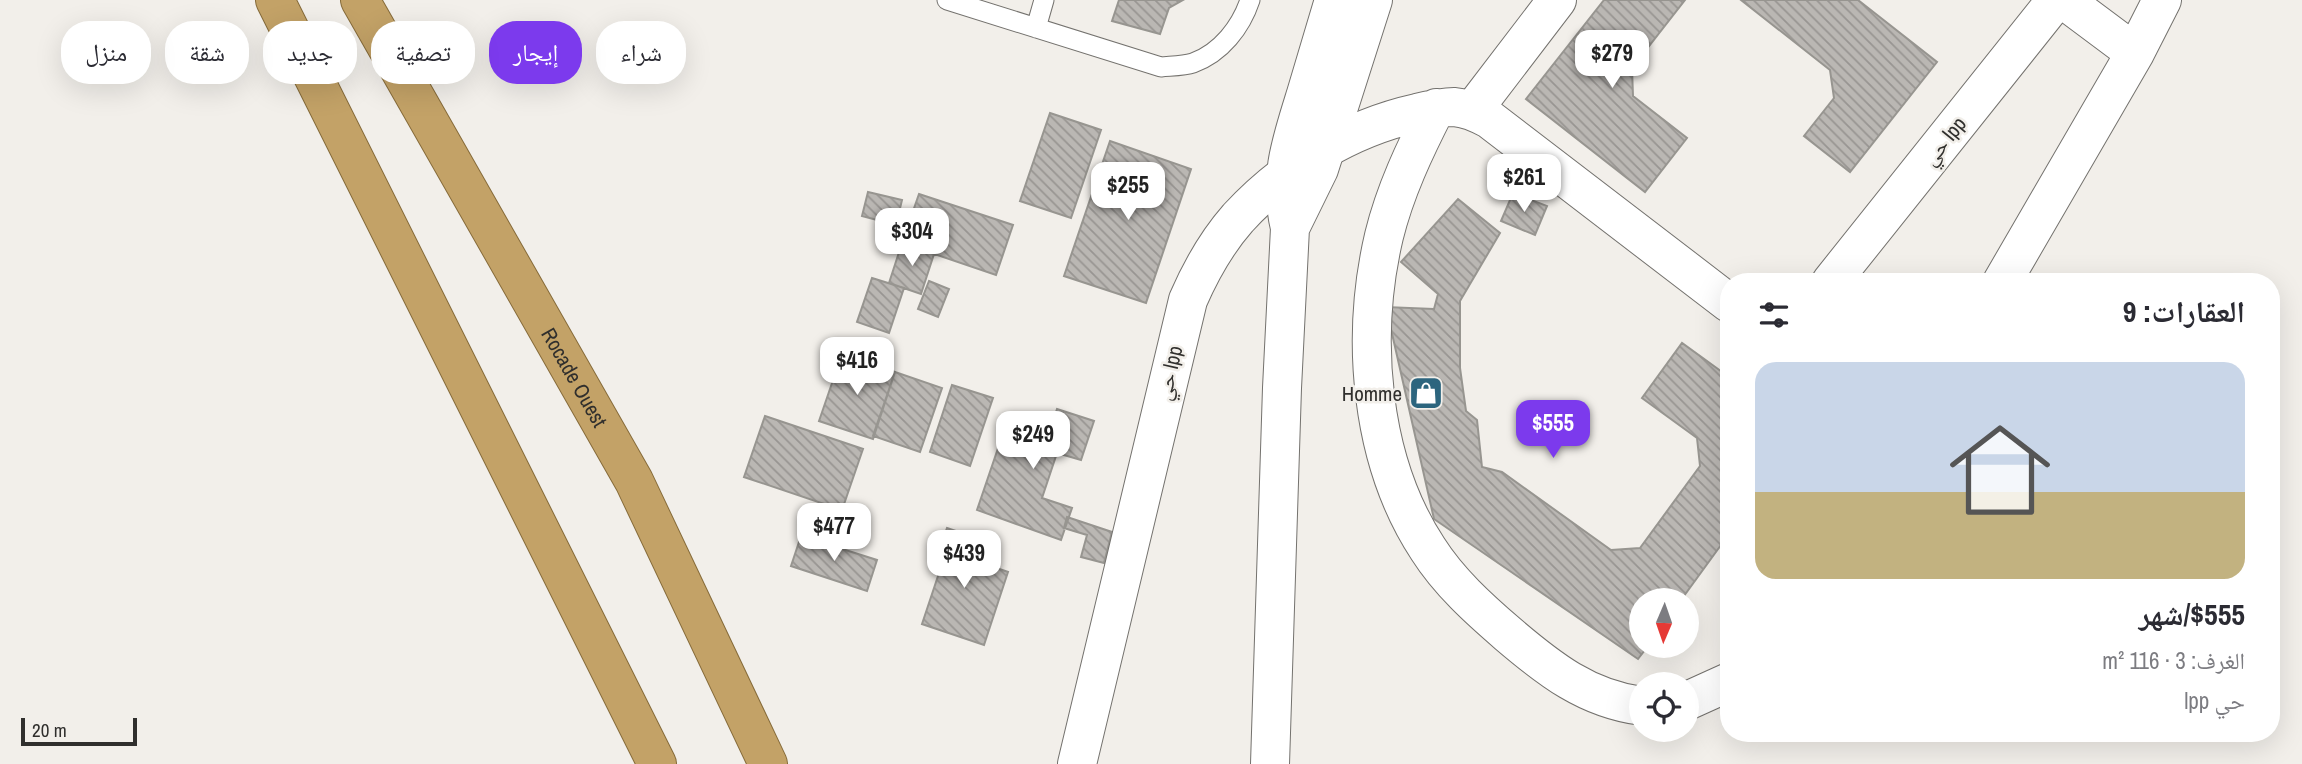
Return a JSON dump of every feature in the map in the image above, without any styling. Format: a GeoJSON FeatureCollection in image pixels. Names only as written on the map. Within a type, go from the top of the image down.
{"type":"FeatureCollection","features":[{"type":"Feature","properties":{"kind":"highway"},"geometry":{"type":"LineString","coordinates":[[275,0],[657,764]]}},
{"type":"Feature","properties":{"kind":"highway","name":"Rocade Ouest"},"geometry":{"type":"LineString","coordinates":[[360,0],[634,481],[768,764]]}},
{"type":"Feature","properties":{"kind":"street"},"geometry":{"type":"LineString","coordinates":[[1270,764],[1290,228],[1286,211],[1285,177],[1290,147],[1334,0]]}},
{"type":"Feature","properties":{"kind":"street"},"geometry":{"type":"LineString","coordinates":[[1290,228],[1310,189],[1326,148],[1373,0]]}},
{"type":"Feature","properties":{"kind":"street"},"geometry":{"type":"LineString","coordinates":[[1558,0],[1415,149],[1397,193],[1384,236],[1373,329],[1374,374],[1380,421],[1390,466],[1406,509],[1428,550],[1457,587],[1526,649],[1581,688],[1601,697],[1629,703]]}},
{"type":"Feature","properties":{"kind":"street","name":"حي lpp"},"geometry":{"type":"LineString","coordinates":[[1838,273],[2056,0]]}},
{"type":"Feature","properties":{"kind":"street"},"geometry":{"type":"LineString","coordinates":[[2064,0],[2135,52]]}},
{"type":"Feature","properties":{"kind":"street"},"geometry":{"type":"LineString","coordinates":[[2007,273],[2135,52],[2162,0]]}},
{"type":"Feature","properties":{"kind":"street"},"geometry":{"type":"LineString","coordinates":[[1455,109],[1489,119],[1720,296]]}},
{"type":"Feature","properties":{"kind":"street","name":"حي lpp"},"geometry":{"type":"LineString","coordinates":[[1077,764],[1188,300],[1199,274],[1237,219],[1264,192],[1326,148],[1385,122],[1455,109]]}},
{"type":"Feature","properties":{"kind":"street"},"geometry":{"type":"LineString","coordinates":[[1699,696],[1720,686]]}},
{"type":"Feature","properties":{"kind":"lane"},"geometry":{"type":"LineString","coordinates":[[947,0],[1161,67],[1193,63],[1220,48],[1243,19],[1250,0]]}},
{"type":"Feature","properties":{"kind":"lane"},"geometry":{"type":"LineString","coordinates":[[1036,28],[1044,0]]}},
{"type":"Feature","properties":{"kind":"building"},"geometry":{"type":"Polygon","coordinates":[[[1119,0],[1183,0],[1169,8],[1160,34],[1112,21],[1119,0]]]}},
{"type":"Feature","properties":{"kind":"building"},"geometry":{"type":"Polygon","coordinates":[[[1604,0],[1685,0],[1632,68],[1633,96],[1687,138],[1645,192],[1526,99],[1604,0]]]}},
{"type":"Feature","properties":{"kind":"building"},"geometry":{"type":"Polygon","coordinates":[[[1741,0],[1858,0],[1937,62],[1850,172],[1804,136],[1834,98],[1830,70],[1741,0]]]}},
{"type":"Feature","properties":{"kind":"building"},"geometry":{"type":"Polygon","coordinates":[[[1050,113],[1101,130],[1071,218],[1020,201],[1050,113]]]}},
{"type":"Feature","properties":{"kind":"building"},"geometry":{"type":"Polygon","coordinates":[[[1110,141],[1191,169],[1146,303],[1064,276],[1110,141]]]}},
{"type":"Feature","properties":{"kind":"building"},"geometry":{"type":"Polygon","coordinates":[[[868,192],[902,200],[896,225],[862,216],[868,192]]]}},
{"type":"Feature","properties":{"kind":"building"},"geometry":{"type":"Polygon","coordinates":[[[1513,193],[1547,206],[1535,235],[1501,221],[1513,193]]]}},
{"type":"Feature","properties":{"kind":"building"},"geometry":{"type":"Polygon","coordinates":[[[919,194],[1013,225],[996,275],[902,243],[919,194]]]}},
{"type":"Feature","properties":{"kind":"building"},"geometry":{"type":"Polygon","coordinates":[[[1458,199],[1500,233],[1460,301],[1460,368],[1466,411],[1477,420],[1482,467],[1502,472],[1611,550],[1640,548],[1700,466],[1697,438],[1642,398],[1682,343],[1720,370],[1720,546],[1690,588],[1629,588],[1629,653],[1434,519],[1386,307],[1434,309],[1438,294],[1401,262],[1458,199]]]}},
{"type":"Feature","properties":{"kind":"building"},"geometry":{"type":"Polygon","coordinates":[[[902,243],[934,254],[921,294],[889,283],[902,243]]]}},
{"type":"Feature","properties":{"kind":"building"},"geometry":{"type":"Polygon","coordinates":[[[872,278],[904,288],[889,333],[857,322],[872,278]]]}},
{"type":"Feature","properties":{"kind":"building"},"geometry":{"type":"Polygon","coordinates":[[[929,281],[949,289],[938,317],[918,309],[929,281]]]}},
{"type":"Feature","properties":{"kind":"building"},"geometry":{"type":"Polygon","coordinates":[[[842,354],[895,372],[873,439],[819,421],[842,354]]]}},
{"type":"Feature","properties":{"kind":"building"},"geometry":{"type":"Polygon","coordinates":[[[895,372],[942,388],[920,452],[873,436],[895,372]]]}},
{"type":"Feature","properties":{"kind":"building"},"geometry":{"type":"Polygon","coordinates":[[[952,385],[993,398],[970,466],[930,452],[952,385]]]}},
{"type":"Feature","properties":{"kind":"building"},"geometry":{"type":"Polygon","coordinates":[[[1057,409],[1094,421],[1081,460],[1057,453],[1042,498],[1072,508],[1061,540],[977,510],[1010,413],[1051,427],[1057,409]]]}},
{"type":"Feature","properties":{"kind":"building"},"geometry":{"type":"Polygon","coordinates":[[[765,416],[863,449],[842,510],[744,477],[765,416]]]}},
{"type":"Feature","properties":{"kind":"building"},"geometry":{"type":"Polygon","coordinates":[[[1067,517],[1112,532],[1104,563],[1081,557],[1087,535],[1064,528],[1067,517]]]}},
{"type":"Feature","properties":{"kind":"building"},"geometry":{"type":"Polygon","coordinates":[[[947,528],[979,539],[973,560],[1008,572],[984,645],[922,624],[939,573],[932,570],[947,528]]]}},
{"type":"Feature","properties":{"kind":"building"},"geometry":{"type":"Polygon","coordinates":[[[801,536],[877,560],[867,591],[791,566],[801,536]]]}},
{"type":"Feature","properties":{"kind":"place","name":"Homme"},"geometry":{"type":"Point","coordinates":[1426,393]}}]}
